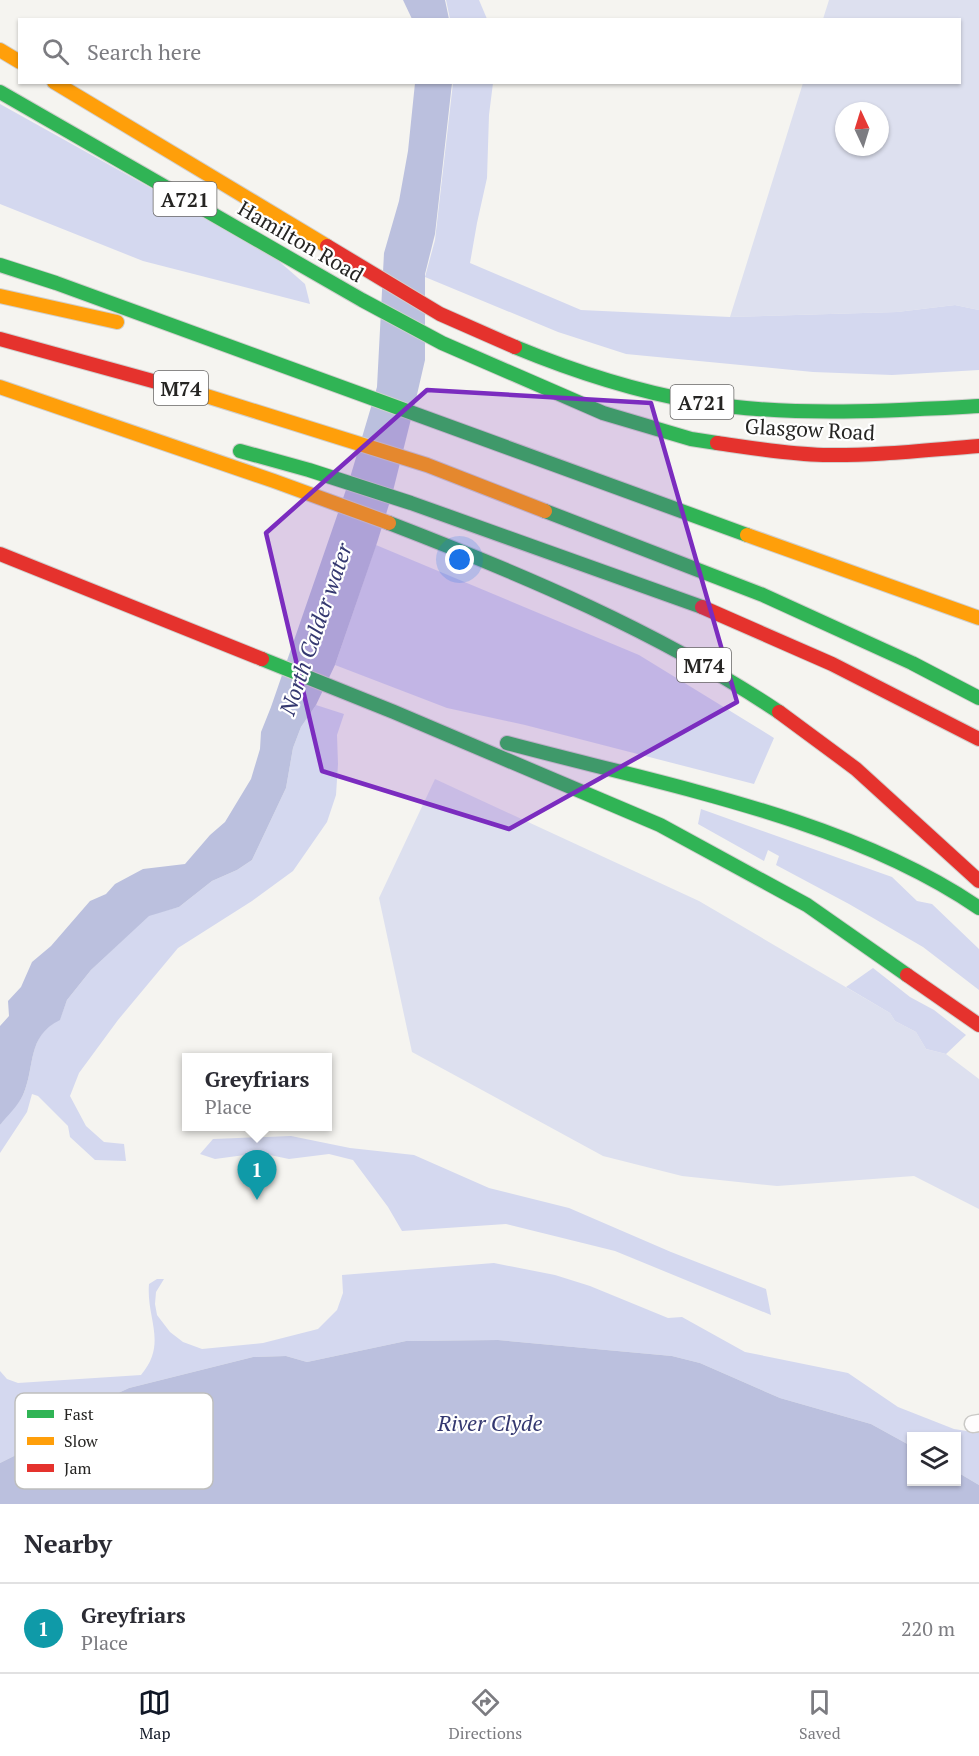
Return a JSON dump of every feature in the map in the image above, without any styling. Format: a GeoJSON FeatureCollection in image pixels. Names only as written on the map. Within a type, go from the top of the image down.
{"type":"FeatureCollection","features":[{"type":"Feature","properties":{"kind":"main road"},"geometry":{"type":"LineString","coordinates":[[0,50],[18,61]]}},
{"type":"Feature","properties":{"kind":"main road","name":"Hamilton Road"},"geometry":{"type":"LineString","coordinates":[[57,84],[440,314]]}},
{"type":"Feature","properties":{"kind":"main road","name":"Hamilton Road"},"geometry":{"type":"LineString","coordinates":[[3,93],[362,300],[442,343]]}},
{"type":"Feature","properties":{"kind":"main road"},"geometry":{"type":"LineString","coordinates":[[0,265],[354,390],[876,583],[979,618]]}},
{"type":"Feature","properties":{"kind":"main road"},"geometry":{"type":"LineString","coordinates":[[0,296],[236,348]]}},
{"type":"Feature","properties":{"kind":"main road","name":"Glasgow Road"},"geometry":{"type":"LineString","coordinates":[[440,314],[489,337],[572,369],[689,400],[762,409],[829,412],[979,406]]}},
{"type":"Feature","properties":{"kind":"main road","name":"M74"},"geometry":{"type":"LineString","coordinates":[[0,339],[153,380],[427,465],[763,595],[912,663],[979,698]]}},
{"type":"Feature","properties":{"kind":"main road","name":"Glasgow Road"},"geometry":{"type":"LineString","coordinates":[[442,343],[603,413],[691,439],[821,455],[869,455],[979,446]]}},
{"type":"Feature","properties":{"kind":"main road","name":"M74"},"geometry":{"type":"LineString","coordinates":[[0,387],[181,435]]}},
{"type":"Feature","properties":{"kind":"main road","name":"M74"},"geometry":{"type":"LineString","coordinates":[[0,387],[341,504],[504,569],[639,630],[692,658],[756,697],[826,746],[876,786],[979,881]]}},
{"type":"Feature","properties":{"kind":"main road","name":"M74"},"geometry":{"type":"LineString","coordinates":[[226,447],[392,496],[622,578],[742,624],[844,670],[979,739]]}},
{"type":"Feature","properties":{"kind":"main road"},"geometry":{"type":"LineString","coordinates":[[0,554],[351,694],[660,825],[807,905],[979,1025]]}},
{"type":"Feature","properties":{"kind":"main road"},"geometry":{"type":"LineString","coordinates":[[394,712],[670,784],[763,811],[878,853],[933,879],[979,908]]}},
{"type":"Feature","properties":{"kind":"highlighted area"},"geometry":{"type":"Polygon","coordinates":[[[427,390],[651,403],[737,702],[509,829],[322,771],[266,533],[427,390]]]}},
{"type":"Feature","properties":{"kind":"shaded area"},"geometry":{"type":"Polygon","coordinates":[[[446,0],[479,0],[487,18],[450,18],[446,0]]]}},
{"type":"Feature","properties":{"kind":"shaded area"},"geometry":{"type":"Polygon","coordinates":[[[829,0],[979,0],[979,310],[955,305],[897,312],[730,317],[803,84],[961,84],[961,18],[823,18],[829,0]]]}},
{"type":"Feature","properties":{"kind":"shaded area"},"geometry":{"type":"Polygon","coordinates":[[[453,84],[493,84],[489,115],[487,178],[470,263],[581,310],[730,317],[897,312],[955,305],[979,310],[979,370],[892,375],[813,372],[626,354],[558,332],[425,277],[435,240],[453,84]]]}},
{"type":"Feature","properties":{"kind":"shaded area"},"geometry":{"type":"Polygon","coordinates":[[[0,104],[273,256],[305,284],[310,304],[143,261],[0,204],[0,104]]]}},
{"type":"Feature","properties":{"kind":"shaded area"},"geometry":{"type":"Polygon","coordinates":[[[376,545],[639,655],[774,738],[754,784],[525,725],[447,708],[335,665],[376,545]]]}},
{"type":"Feature","properties":{"kind":"shaded area"},"geometry":{"type":"Polygon","coordinates":[[[316,705],[344,714],[337,735],[336,795],[327,822],[293,871],[252,901],[178,948],[118,1020],[79,1073],[70,1096],[86,1126],[104,1142],[124,1144],[126,1161],[95,1160],[70,1137],[68,1126],[38,1096],[32,1094],[27,1112],[0,1153],[0,1125],[23,1095],[37,1043],[49,1026],[60,1019],[67,1000],[91,970],[149,915],[179,907],[212,881],[237,870],[252,860],[286,788],[293,748],[301,727],[316,705]]]}},
{"type":"Feature","properties":{"kind":"shaded area"},"geometry":{"type":"Polygon","coordinates":[[[435,779],[699,901],[890,1013],[895,1021],[916,1032],[926,1049],[946,1054],[979,1079],[979,1209],[914,1176],[777,1186],[682,1176],[603,1156],[412,1052],[379,898],[435,779]]]}},
{"type":"Feature","properties":{"kind":"shaded area"},"geometry":{"type":"Polygon","coordinates":[[[701,809],[892,877],[917,901],[932,904],[979,949],[979,990],[923,947],[776,865],[779,856],[768,850],[764,861],[698,824],[701,809]]]}},
{"type":"Feature","properties":{"kind":"shaded area"},"geometry":{"type":"Polygon","coordinates":[[[873,968],[910,997],[934,1010],[966,1035],[946,1054],[926,1049],[916,1032],[895,1021],[890,1013],[846,987],[873,968]]]}},
{"type":"Feature","properties":{"kind":"shaded area"},"geometry":{"type":"Polygon","coordinates":[[[291,1136],[350,1148],[414,1155],[489,1188],[569,1208],[671,1252],[766,1289],[771,1315],[615,1251],[506,1224],[402,1231],[388,1207],[353,1160],[329,1154],[289,1159],[260,1153],[215,1159],[200,1154],[213,1139],[291,1136]]]}},
{"type":"Feature","properties":{"kind":"shaded area"},"geometry":{"type":"Polygon","coordinates":[[[494,1263],[555,1275],[590,1286],[668,1318],[682,1317],[745,1352],[848,1373],[898,1407],[954,1429],[979,1433],[979,1485],[961,1474],[961,1432],[907,1432],[907,1444],[871,1424],[780,1398],[700,1363],[672,1356],[498,1340],[406,1341],[307,1362],[286,1356],[253,1357],[129,1388],[118,1393],[15,1393],[15,1456],[0,1463],[0,1371],[7,1379],[18,1383],[141,1375],[149,1363],[155,1341],[149,1284],[157,1279],[164,1279],[156,1292],[157,1315],[170,1332],[183,1342],[202,1349],[263,1343],[318,1329],[337,1310],[343,1293],[342,1275],[494,1263]]]}},
{"type":"Feature","properties":{"kind":"water"},"geometry":{"type":"Polygon","coordinates":[[[403,0],[445,0],[449,18],[412,18],[403,0]]]}},
{"type":"Feature","properties":{"kind":"water","name":"North Calder water"},"geometry":{"type":"Polygon","coordinates":[[[415,84],[452,84],[435,234],[425,274],[425,360],[416,399],[392,495],[376,546],[335,665],[316,705],[301,727],[293,748],[286,788],[252,860],[237,870],[212,881],[179,907],[149,916],[91,970],[67,1000],[60,1020],[49,1027],[37,1043],[23,1095],[0,1125],[0,1026],[9,1016],[8,1001],[21,987],[32,962],[51,946],[90,901],[106,894],[115,884],[143,869],[185,864],[210,835],[225,822],[251,779],[260,749],[261,732],[349,481],[377,387],[384,253],[399,201],[408,151],[415,84]]]}},
{"type":"Feature","properties":{"kind":"water","name":"River Clyde"},"geometry":{"type":"Polygon","coordinates":[[[498,1340],[672,1356],[700,1363],[780,1398],[871,1424],[907,1444],[907,1486],[961,1486],[961,1474],[979,1485],[979,1504],[0,1504],[0,1463],[15,1456],[15,1489],[213,1489],[213,1393],[118,1393],[129,1388],[253,1357],[286,1356],[307,1362],[406,1341],[498,1340]]]}},
{"type":"Feature","properties":{"kind":"traffic: fast"},"geometry":{"type":"LineString","coordinates":[[0,92],[362,300],[442,343],[603,413],[691,439],[717,443]]}},
{"type":"Feature","properties":{"kind":"traffic: fast"},"geometry":{"type":"LineString","coordinates":[[0,265],[56,283],[747,535]]}},
{"type":"Feature","properties":{"kind":"traffic: fast"},"geometry":{"type":"LineString","coordinates":[[515,347],[627,386],[697,402],[732,407],[838,412],[979,406]]}},
{"type":"Feature","properties":{"kind":"traffic: fast"},"geometry":{"type":"LineString","coordinates":[[240,451],[309,470],[411,503],[702,607]]}},
{"type":"Feature","properties":{"kind":"traffic: fast"},"geometry":{"type":"LineString","coordinates":[[545,511],[763,595],[912,663],[979,698]]}},
{"type":"Feature","properties":{"kind":"traffic: fast"},"geometry":{"type":"LineString","coordinates":[[389,523],[490,563],[590,607],[686,656],[779,712]]}},
{"type":"Feature","properties":{"kind":"traffic: fast"},"geometry":{"type":"LineString","coordinates":[[262,659],[394,712],[660,825],[807,905],[907,975]]}},
{"type":"Feature","properties":{"kind":"traffic: fast"},"geometry":{"type":"LineString","coordinates":[[507,743],[689,789],[812,827],[872,850],[927,877],[979,908]]}},
{"type":"Feature","properties":{"kind":"traffic: slow"},"geometry":{"type":"LineString","coordinates":[[0,50],[18,61]]}},
{"type":"Feature","properties":{"kind":"traffic: slow"},"geometry":{"type":"LineString","coordinates":[[57,84],[327,246]]}},
{"type":"Feature","properties":{"kind":"traffic: slow"},"geometry":{"type":"LineString","coordinates":[[0,296],[117,322]]}},
{"type":"Feature","properties":{"kind":"traffic: slow"},"geometry":{"type":"LineString","coordinates":[[0,387],[389,523]]}},
{"type":"Feature","properties":{"kind":"traffic: slow"},"geometry":{"type":"LineString","coordinates":[[200,394],[427,465],[545,511]]}},
{"type":"Feature","properties":{"kind":"traffic: slow"},"geometry":{"type":"LineString","coordinates":[[747,535],[979,618]]}},
{"type":"Feature","properties":{"kind":"traffic: jam"},"geometry":{"type":"LineString","coordinates":[[327,246],[440,314],[515,347]]}},
{"type":"Feature","properties":{"kind":"traffic: jam"},"geometry":{"type":"LineString","coordinates":[[0,339],[200,394]]}},
{"type":"Feature","properties":{"kind":"traffic: jam"},"geometry":{"type":"LineString","coordinates":[[717,443],[823,455],[882,454],[979,446]]}},
{"type":"Feature","properties":{"kind":"traffic: jam"},"geometry":{"type":"LineString","coordinates":[[0,554],[262,659]]}},
{"type":"Feature","properties":{"kind":"traffic: jam"},"geometry":{"type":"LineString","coordinates":[[702,607],[832,664],[979,739]]}},
{"type":"Feature","properties":{"kind":"traffic: jam"},"geometry":{"type":"LineString","coordinates":[[779,712],[856,769],[979,881]]}},
{"type":"Feature","properties":{"kind":"traffic: jam"},"geometry":{"type":"LineString","coordinates":[[907,975],[979,1025]]}},
{"type":"Feature","properties":{"kind":"place","name":"Greyfriars"},"geometry":{"type":"Point","coordinates":[257,1200]}}]}
